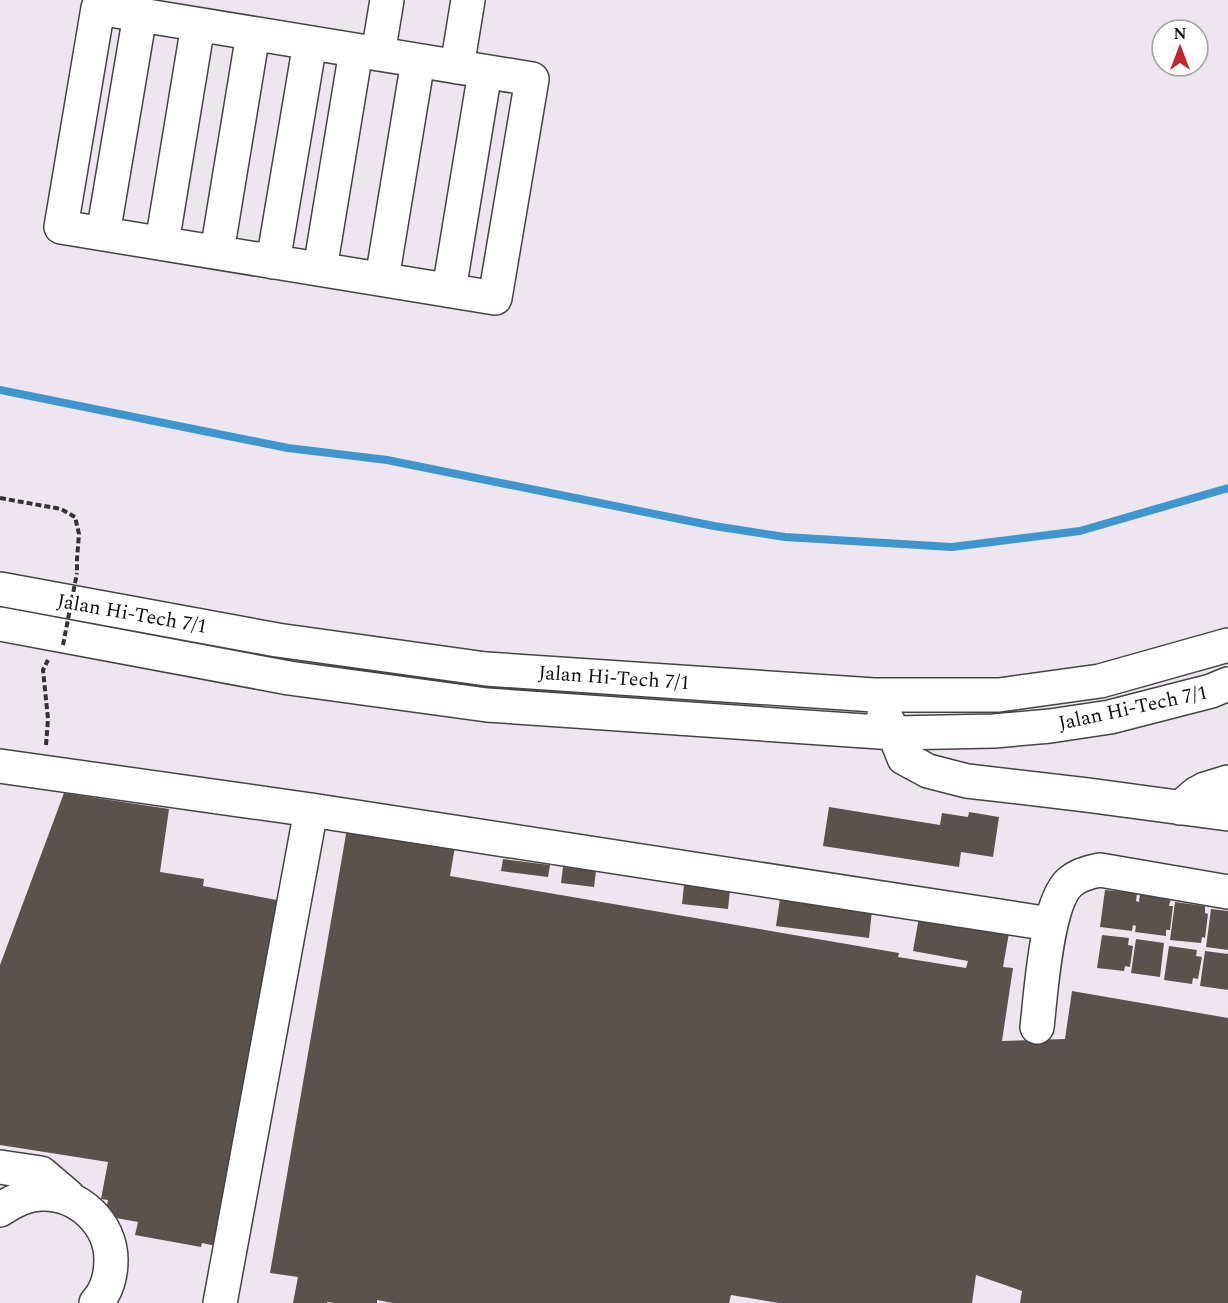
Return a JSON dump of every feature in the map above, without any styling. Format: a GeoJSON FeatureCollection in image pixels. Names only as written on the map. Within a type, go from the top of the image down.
{"type":"FeatureCollection","features":[{"type":"Feature","properties":{"kind":"street"},"geometry":{"type":"LineString","coordinates":[[320,269],[367,53],[387,0]]}},
{"type":"Feature","properties":{"kind":"street"},"geometry":{"type":"LineString","coordinates":[[449,290],[471,70],[468,0]]}},
{"type":"Feature","properties":{"kind":"street"},"geometry":{"type":"LineString","coordinates":[[98,8],[367,53],[531,79],[495,298],[62,227],[98,8]]}},
{"type":"Feature","properties":{"kind":"street"},"geometry":{"type":"LineString","coordinates":[[103,234],[140,15]]}},
{"type":"Feature","properties":{"kind":"street"},"geometry":{"type":"LineString","coordinates":[[162,243],[198,25]]}},
{"type":"Feature","properties":{"kind":"street"},"geometry":{"type":"LineString","coordinates":[[217,252],[253,34]]}},
{"type":"Feature","properties":{"kind":"street"},"geometry":{"type":"LineString","coordinates":[[273,262],[310,43]]}},
{"type":"Feature","properties":{"kind":"street"},"geometry":{"type":"LineString","coordinates":[[382,279],[418,61]]}},
{"type":"Feature","properties":{"kind":"street"},"geometry":{"type":"LineString","coordinates":[[0,583],[58,600]]}},
{"type":"Feature","properties":{"kind":"street","name":"Jalan Hi-Tech 7/1"},"geometry":{"type":"LineString","coordinates":[[0,589],[278,640],[486,669],[874,695],[999,694],[1100,681],[1228,645]]}},
{"type":"Feature","properties":{"kind":"street","name":"Jalan Hi-Tech 7/1"},"geometry":{"type":"LineString","coordinates":[[0,624],[57,646],[486,705],[894,733],[994,731],[1050,726],[1110,717],[1211,691],[1228,684]]}},
{"type":"Feature","properties":{"kind":"street"},"geometry":{"type":"LineString","coordinates":[[0,630],[57,646]]}},
{"type":"Feature","properties":{"kind":"street"},"geometry":{"type":"LineString","coordinates":[[874,695],[904,758],[928,771],[967,781],[1228,814]]}},
{"type":"Feature","properties":{"kind":"street"},"geometry":{"type":"LineString","coordinates":[[0,766],[311,810],[1050,924]]}},
{"type":"Feature","properties":{"kind":"street"},"geometry":{"type":"LineString","coordinates":[[1180,808],[1205,789],[1228,782]]}},
{"type":"Feature","properties":{"kind":"street"},"geometry":{"type":"LineString","coordinates":[[220,1303],[311,810]]}},
{"type":"Feature","properties":{"kind":"street"},"geometry":{"type":"LineString","coordinates":[[1037,1027],[1050,924],[1060,894],[1068,883],[1089,872],[1100,870],[1228,892]]}},
{"type":"Feature","properties":{"kind":"street"},"geometry":{"type":"LineString","coordinates":[[0,1167],[41,1173],[88,1210],[99,1223],[107,1237],[111,1253],[111,1269],[107,1285],[96,1303]]}},
{"type":"Feature","properties":{"kind":"street"},"geometry":{"type":"LineString","coordinates":[[0,1210],[27,1196],[43,1194],[59,1196],[75,1202]]}},
{"type":"Feature","properties":{"kind":"path"},"geometry":{"type":"LineString","coordinates":[[0,498],[61,509],[75,517],[79,534],[77,573],[57,646],[43,670],[48,720],[46,744],[39,771]]}},
{"type":"Feature","properties":{"kind":"shaded area"},"geometry":{"type":"Polygon","coordinates":[[[0,0],[1228,0],[1228,1303],[0,1303],[0,0]]]}},
{"type":"Feature","properties":{"kind":"building"},"geometry":{"type":"Polygon","coordinates":[[[64,793],[169,809],[160,872],[204,879],[203,886],[277,900],[216,1246],[202,1243],[201,1247],[135,1235],[138,1222],[105,1216],[108,1200],[101,1199],[108,1162],[0,1145],[0,965],[64,793]]]}},
{"type":"Feature","properties":{"kind":"building"},"geometry":{"type":"Polygon","coordinates":[[[829,807],[940,825],[942,813],[968,817],[969,812],[999,817],[993,857],[961,852],[959,867],[823,846],[829,807]]]}},
{"type":"Feature","properties":{"kind":"building"},"geometry":{"type":"Polygon","coordinates":[[[349,817],[457,835],[450,876],[899,953],[898,957],[966,968],[968,961],[913,951],[919,917],[1009,933],[1003,967],[1013,968],[1002,1041],[1065,1039],[1072,991],[1228,1018],[1228,1303],[1020,1303],[1022,1291],[976,1275],[972,1303],[779,1303],[731,1295],[729,1303],[393,1303],[377,1300],[377,1303],[293,1303],[298,1277],[270,1273],[349,817]]]}},
{"type":"Feature","properties":{"kind":"building"},"geometry":{"type":"Polygon","coordinates":[[[503,859],[550,865],[548,877],[501,871],[503,859]]]}},
{"type":"Feature","properties":{"kind":"building"},"geometry":{"type":"Polygon","coordinates":[[[563,867],[596,871],[594,887],[561,883],[563,867]]]}},
{"type":"Feature","properties":{"kind":"building"},"geometry":{"type":"Polygon","coordinates":[[[684,885],[730,890],[728,909],[682,904],[684,885]]]}},
{"type":"Feature","properties":{"kind":"building"},"geometry":{"type":"Polygon","coordinates":[[[1105,890],[1137,893],[1136,901],[1139,902],[1140,894],[1171,898],[1169,906],[1173,906],[1170,930],[1166,930],[1166,936],[1135,932],[1136,926],[1133,925],[1132,931],[1100,927],[1105,890]]]}},
{"type":"Feature","properties":{"kind":"building"},"geometry":{"type":"Polygon","coordinates":[[[780,899],[872,910],[869,938],[776,926],[780,899]]]}},
{"type":"Feature","properties":{"kind":"building"},"geometry":{"type":"Polygon","coordinates":[[[1175,902],[1205,906],[1205,913],[1208,914],[1205,938],[1202,937],[1201,943],[1170,940],[1175,902]]]}},
{"type":"Feature","properties":{"kind":"building"},"geometry":{"type":"Polygon","coordinates":[[[1211,909],[1228,911],[1228,950],[1206,947],[1211,909]]]}},
{"type":"Feature","properties":{"kind":"building"},"geometry":{"type":"Polygon","coordinates":[[[1102,935],[1129,938],[1128,945],[1133,946],[1130,967],[1125,966],[1124,971],[1097,968],[1102,935]]]}},
{"type":"Feature","properties":{"kind":"building"},"geometry":{"type":"Polygon","coordinates":[[[1136,939],[1164,943],[1160,977],[1131,973],[1136,939]]]}},
{"type":"Feature","properties":{"kind":"building"},"geometry":{"type":"Polygon","coordinates":[[[1169,946],[1197,950],[1196,956],[1202,957],[1198,979],[1193,978],[1192,984],[1164,980],[1169,946]]]}},
{"type":"Feature","properties":{"kind":"building"},"geometry":{"type":"Polygon","coordinates":[[[1205,951],[1228,954],[1228,990],[1200,986],[1205,951]]]}},
{"type":"Feature","properties":{"kind":"waterway"},"geometry":{"type":"LineString","coordinates":[[0,390],[288,448],[387,460],[714,526],[785,537],[952,547],[1080,531],[1228,488]]}}]}
